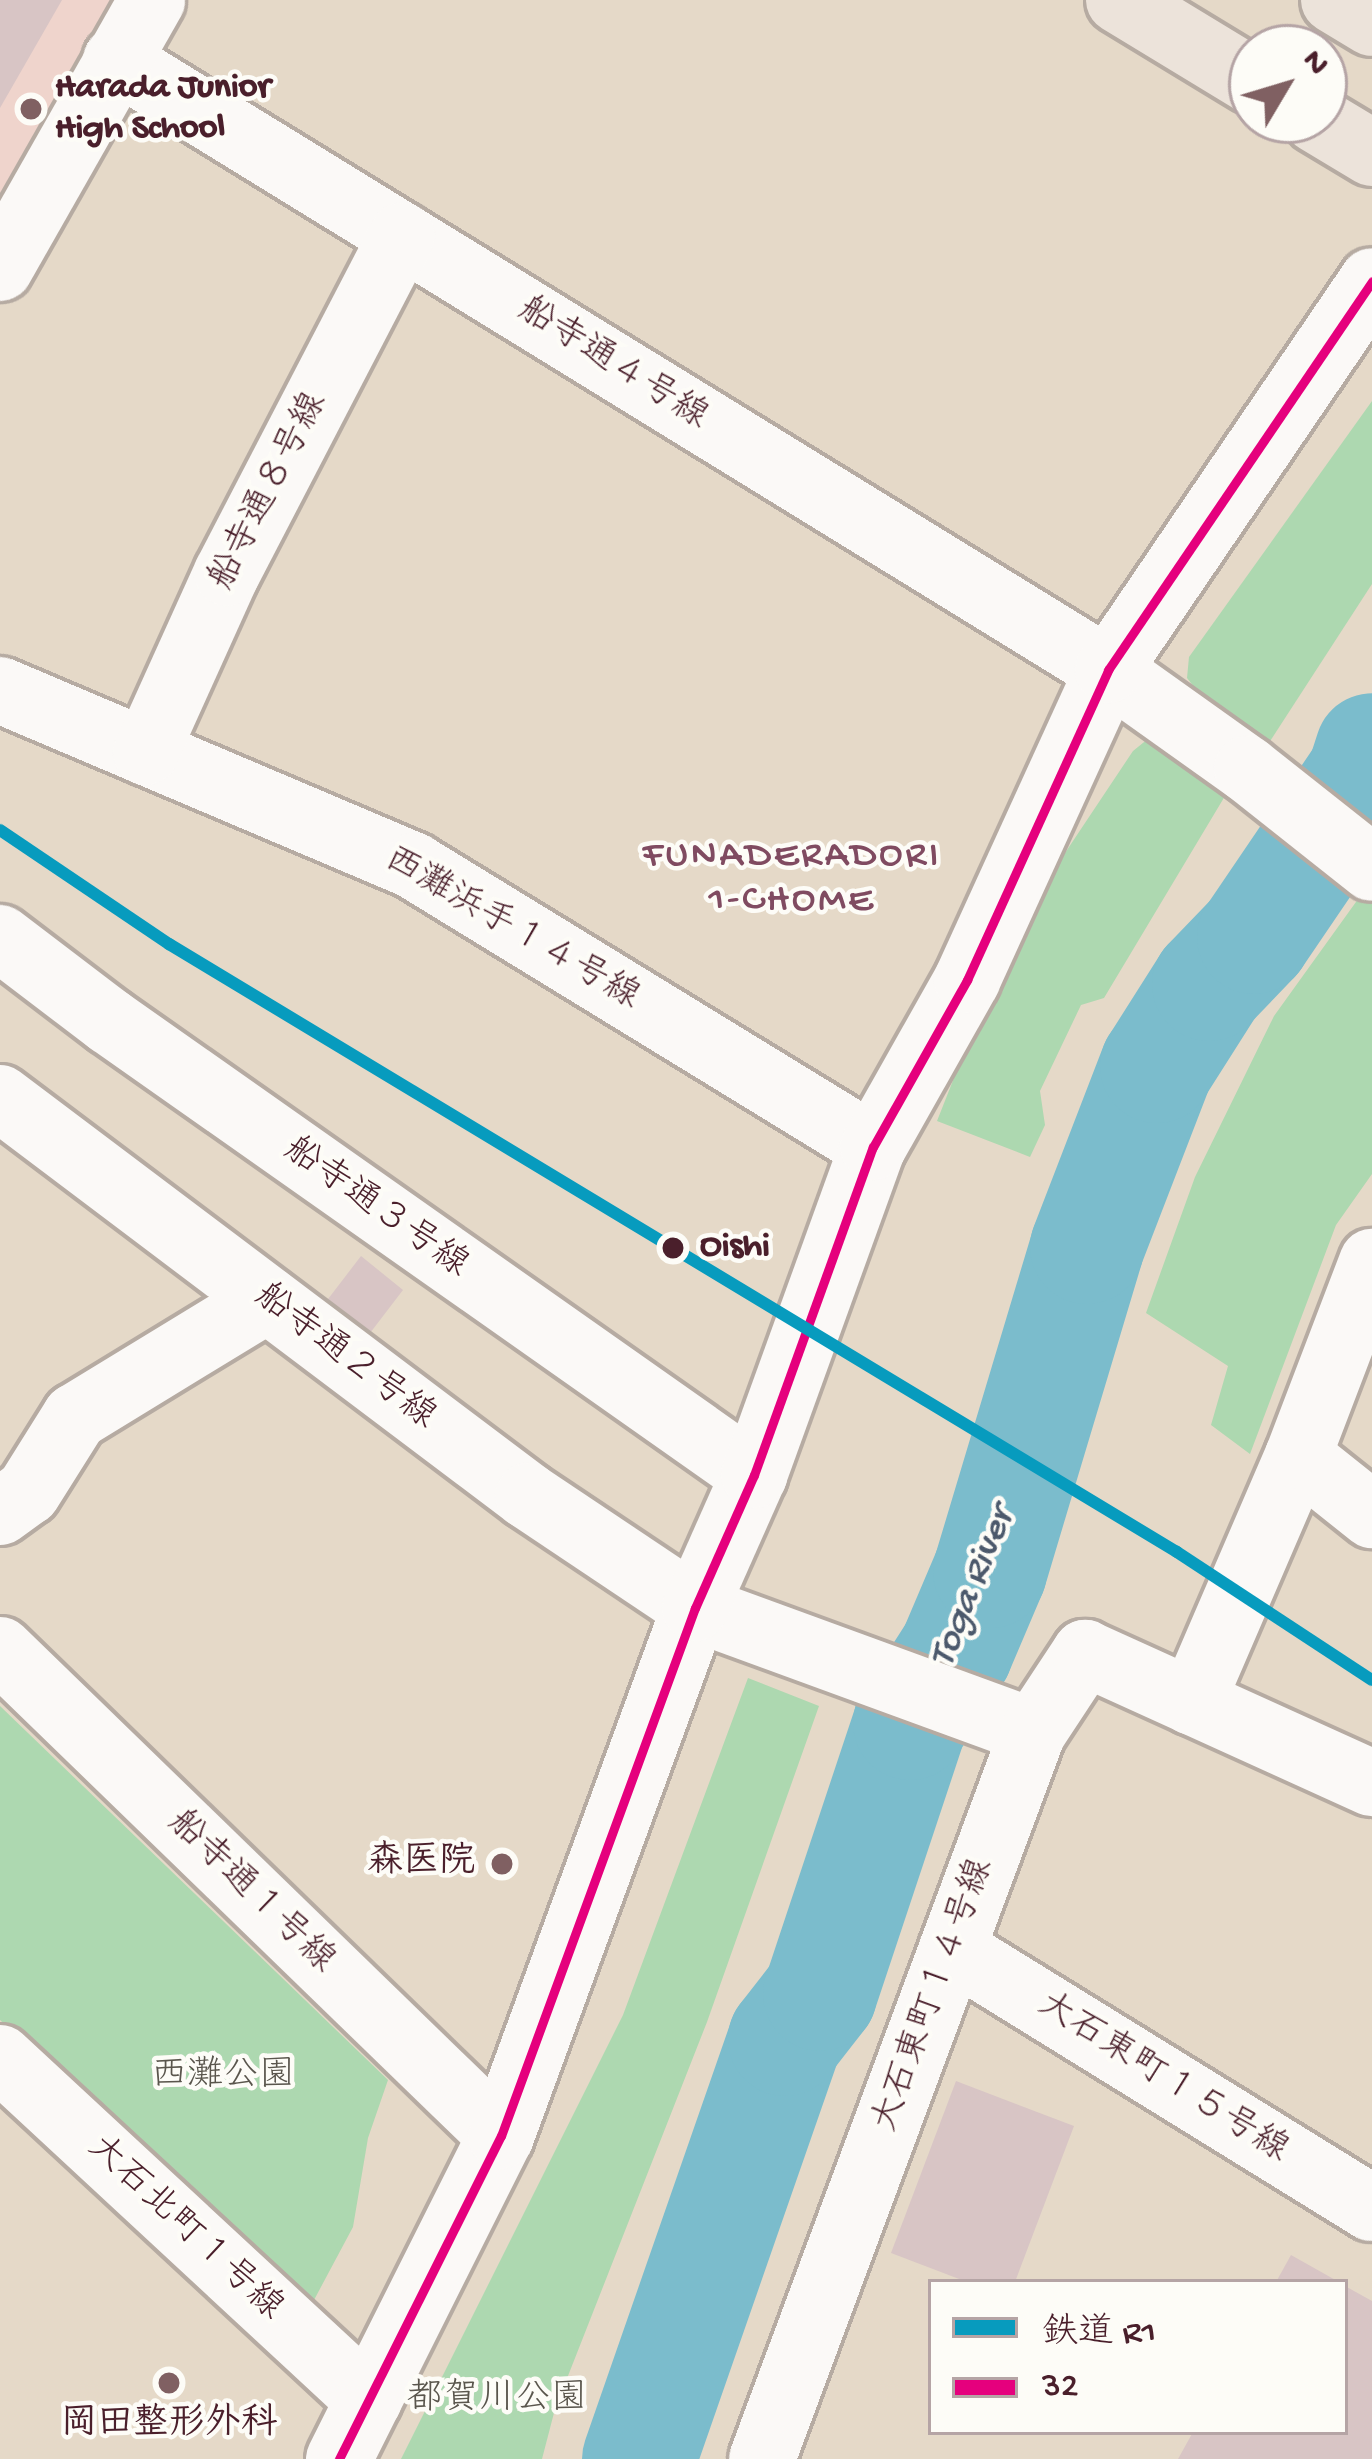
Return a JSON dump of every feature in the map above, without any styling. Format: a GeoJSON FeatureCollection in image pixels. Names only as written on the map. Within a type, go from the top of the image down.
{"type":"FeatureCollection","features":[{"type":"Feature","properties":{"kind":"highway"},"geometry":{"type":"LineString","coordinates":[[1119,0],[1228,66]]}},
{"type":"Feature","properties":{"kind":"highway"},"geometry":{"type":"LineString","coordinates":[[1334,0],[1372,22]]}},
{"type":"Feature","properties":{"kind":"street"},"geometry":{"type":"LineString","coordinates":[[0,268],[152,0]]}},
{"type":"Feature","properties":{"kind":"street","name":"船寺通４号線"},"geometry":{"type":"LineString","coordinates":[[116,60],[1108,670],[1247,769],[1372,868]]}},
{"type":"Feature","properties":{"kind":"street","name":"船寺通８号線"},"geometry":{"type":"LineString","coordinates":[[146,752],[227,573],[402,236]]}},
{"type":"Feature","properties":{"kind":"street"},"geometry":{"type":"LineString","coordinates":[[339,2459],[501,2136],[695,1608],[754,1475],[873,1147],[967,980],[1108,670],[1372,280]]}},
{"type":"Feature","properties":{"kind":"street","name":"西灘浜手１４号線"},"geometry":{"type":"LineString","coordinates":[[0,690],[414,866],[873,1147]]}},
{"type":"Feature","properties":{"kind":"street","name":"船寺通３号線"},"geometry":{"type":"LineString","coordinates":[[0,938],[109,1022],[754,1475]]}},
{"type":"Feature","properties":{"kind":"street","name":"船寺通２号線"},"geometry":{"type":"LineString","coordinates":[[0,1098],[528,1496],[695,1608]]}},
{"type":"Feature","properties":{"kind":"street"},"geometry":{"type":"LineString","coordinates":[[1192,1702],[1298,1456],[1372,1262]]}},
{"type":"Feature","properties":{"kind":"street"},"geometry":{"type":"LineString","coordinates":[[0,1512],[28,1492],[75,1417],[267,1300]]}},
{"type":"Feature","properties":{"kind":"street"},"geometry":{"type":"LineString","coordinates":[[1298,1456],[1372,1515]]}},
{"type":"Feature","properties":{"kind":"street"},"geometry":{"type":"LineString","coordinates":[[695,1608],[1015,1726]]}},
{"type":"Feature","properties":{"kind":"street","name":"船寺通１号線"},"geometry":{"type":"LineString","coordinates":[[0,1650],[501,2136]]}},
{"type":"Feature","properties":{"kind":"street","name":"大石東町１４号線"},"geometry":{"type":"LineString","coordinates":[[762,2459],[952,1949],[1015,1726],[1084,1653],[1372,1784]]}},
{"type":"Feature","properties":{"kind":"street","name":"大石東町１５号線"},"geometry":{"type":"LineString","coordinates":[[952,1949],[1372,2208]]}},
{"type":"Feature","properties":{"kind":"street","name":"大石北町１号線"},"geometry":{"type":"LineString","coordinates":[[0,2058],[369,2400]]}},
{"type":"Feature","properties":{"kind":"shaded area","name":"Harada Junior High School"},"geometry":{"type":"Polygon","coordinates":[[[0,0],[123,0],[0,218],[0,0]]]}},
{"type":"Feature","properties":{"kind":"green space"},"geometry":{"type":"Polygon","coordinates":[[[1372,401],[1372,584],[1267,746],[1205,701],[1187,678],[1189,657],[1372,401]]]}},
{"type":"Feature","properties":{"kind":"green space"},"geometry":{"type":"Polygon","coordinates":[[[1154,734],[1234,781],[1104,998],[1081,1005],[1040,1091],[1045,1125],[1030,1157],[937,1121],[967,1045],[1051,874],[1133,751],[1154,734]]]}},
{"type":"Feature","properties":{"kind":"green space"},"geometry":{"type":"Polygon","coordinates":[[[1361,895],[1372,903],[1372,1174],[1336,1225],[1250,1454],[1211,1425],[1228,1366],[1146,1313],[1195,1177],[1274,1016],[1361,895]]]}},
{"type":"Feature","properties":{"kind":"green space","name":"都賀川公園"},"geometry":{"type":"Polygon","coordinates":[[[748,1678],[819,1706],[707,2022],[555,2409],[542,2459],[401,2459],[623,2015],[748,1678]]]}},
{"type":"Feature","properties":{"kind":"green space","name":"西灘公園"},"geometry":{"type":"Polygon","coordinates":[[[0,1706],[388,2080],[368,2138],[353,2227],[306,2315],[0,2020],[0,1706]]]}},
{"type":"Feature","properties":{"kind":"building"},"geometry":{"type":"Polygon","coordinates":[[[0,0],[62,0],[0,108],[0,0]]]}},
{"type":"Feature","properties":{"kind":"building"},"geometry":{"type":"Polygon","coordinates":[[[361,1256],[403,1290],[367,1337],[325,1303],[361,1256]]]}},
{"type":"Feature","properties":{"kind":"building"},"geometry":{"type":"Polygon","coordinates":[[[956,2081],[1074,2126],[1016,2279],[959,2279],[891,2253],[956,2081]]]}},
{"type":"Feature","properties":{"kind":"building"},"geometry":{"type":"Polygon","coordinates":[[[1291,2255],[1334,2279],[1278,2279],[1291,2255]]]}},
{"type":"Feature","properties":{"kind":"building"},"geometry":{"type":"Polygon","coordinates":[[[1348,2288],[1372,2301],[1372,2459],[1178,2459],[1191,2435],[1348,2435],[1348,2288]]]}},
{"type":"Feature","properties":{"kind":"waterway","name":"Toga River"},"geometry":{"type":"LineString","coordinates":[[639,2459],[785,2039],[820,1994],[910,1723],[956,1651],[990,1571],[1087,1247],[1157,1066],[1209,984],[1254,937],[1364,775],[1372,750]]}},
{"type":"Feature","properties":{"kind":"rail line","name":"R1"},"geometry":{"type":"LineString","coordinates":[[0,830],[169,944],[1177,1552],[1372,1680]]}},
{"type":"Feature","properties":{"kind":"transit line","name":"32"},"geometry":{"type":"LineString","coordinates":[[339,2459],[501,2136],[695,1608],[754,1475],[873,1147],[967,980],[1108,670],[1372,281]]}},
{"type":"Feature","properties":{"kind":"place","name":"Harada Junior High School"},"geometry":{"type":"Point","coordinates":[31,109]}},
{"type":"Feature","properties":{"kind":"place","name":"Oishi"},"geometry":{"type":"Point","coordinates":[673,1248]}},
{"type":"Feature","properties":{"kind":"place","name":"森医院"},"geometry":{"type":"Point","coordinates":[502,1864]}},
{"type":"Feature","properties":{"kind":"place","name":"岡田整形外科"},"geometry":{"type":"Point","coordinates":[169,2383]}},
{"type":"Feature","properties":{"kind":"district","name":"FUNADERADORI 1-CHOME"},"geometry":{"type":"Point","coordinates":[792,880]}}]}
